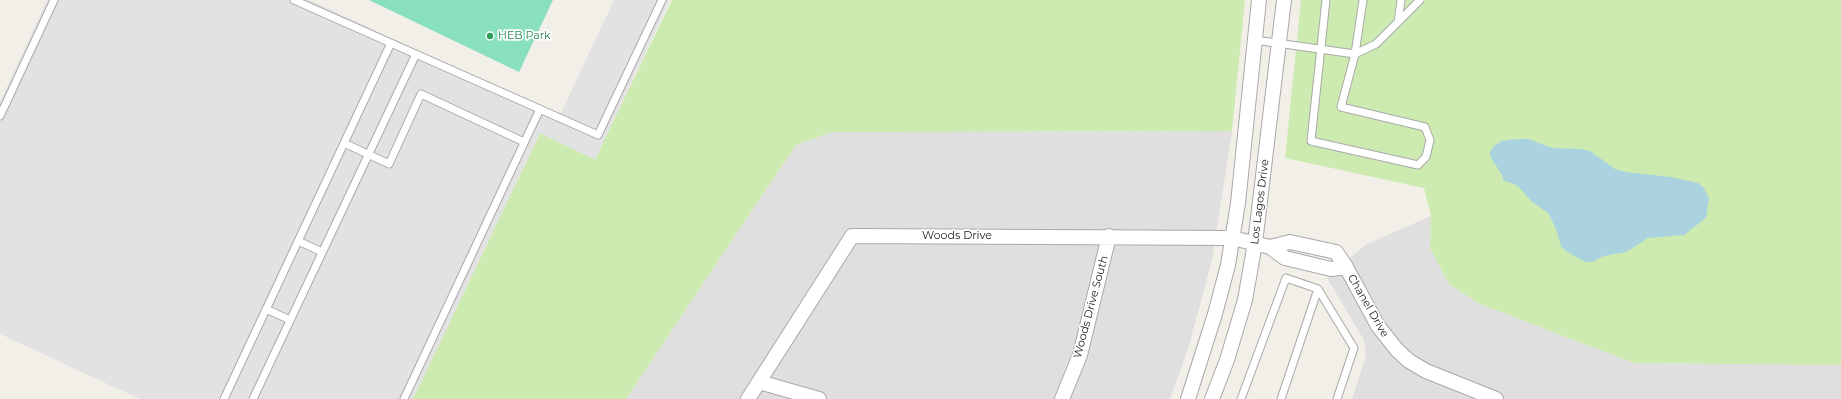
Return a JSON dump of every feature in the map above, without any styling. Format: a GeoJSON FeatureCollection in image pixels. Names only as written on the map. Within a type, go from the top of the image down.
{"type":"FeatureCollection","features":[{"type":"Feature","properties":{"kind":"street","name":"Los Lagos Drive"},"geometry":{"type":"LineString","coordinates":[[1188,399],[1215,314],[1228,264],[1238,203],[1259,0]]}},
{"type":"Feature","properties":{"kind":"street","name":"Los Lagos Drive"},"geometry":{"type":"LineString","coordinates":[[1212,399],[1227,360],[1244,300],[1255,243],[1284,0]]}},
{"type":"Feature","properties":{"kind":"street","name":"Woods Drive"},"geometry":{"type":"LineString","coordinates":[[748,399],[852,236],[1109,236],[1232,238],[1270,247],[1285,258],[1331,269],[1346,267]]}},
{"type":"Feature","properties":{"kind":"street","name":"Woods Drive South"},"geometry":{"type":"LineString","coordinates":[[1062,399],[1080,355],[1109,236]]}},
{"type":"Feature","properties":{"kind":"street","name":"Chanel Drive"},"geometry":{"type":"LineString","coordinates":[[1346,267],[1378,326],[1397,350],[1409,361],[1426,371],[1496,399]]}},
{"type":"Feature","properties":{"kind":"street"},"geometry":{"type":"LineString","coordinates":[[759,382],[819,399]]}},
{"type":"Feature","properties":{"kind":"lane"},"geometry":{"type":"LineString","coordinates":[[0,116],[54,0]]}},
{"type":"Feature","properties":{"kind":"lane"},"geometry":{"type":"LineString","coordinates":[[294,0],[598,134],[662,0]]}},
{"type":"Feature","properties":{"kind":"lane"},"geometry":{"type":"LineString","coordinates":[[1326,0],[1311,141],[1418,164],[1426,157],[1430,140],[1425,127],[1341,107],[1355,54],[1363,0]]}},
{"type":"Feature","properties":{"kind":"lane"},"geometry":{"type":"LineString","coordinates":[[1398,22],[1401,0]]}},
{"type":"Feature","properties":{"kind":"lane"},"geometry":{"type":"LineString","coordinates":[[1255,40],[1355,54],[1376,44],[1420,0]]}},
{"type":"Feature","properties":{"kind":"lane"},"geometry":{"type":"LineString","coordinates":[[224,399],[391,43]]}},
{"type":"Feature","properties":{"kind":"lane"},"geometry":{"type":"LineString","coordinates":[[253,399],[416,54]]}},
{"type":"Feature","properties":{"kind":"lane"},"geometry":{"type":"LineString","coordinates":[[344,143],[389,164],[421,94],[524,142]]}},
{"type":"Feature","properties":{"kind":"lane"},"geometry":{"type":"LineString","coordinates":[[404,399],[540,108]]}},
{"type":"Feature","properties":{"kind":"lane"},"geometry":{"type":"LineString","coordinates":[[298,241],[322,252]]}},
{"type":"Feature","properties":{"kind":"lane"},"geometry":{"type":"LineString","coordinates":[[1241,399],[1286,278],[1318,289],[1354,348],[1337,399]]}},
{"type":"Feature","properties":{"kind":"lane"},"geometry":{"type":"LineString","coordinates":[[1281,399],[1318,289]]}},
{"type":"Feature","properties":{"kind":"lane"},"geometry":{"type":"LineString","coordinates":[[266,309],[290,320]]}},
{"type":"Feature","properties":{"kind":"shaded area"},"geometry":{"type":"Polygon","coordinates":[[[47,0],[310,0],[559,117],[614,0],[670,0],[595,160],[540,133],[413,399],[140,399],[0,334],[0,102],[47,0]]]}},
{"type":"Feature","properties":{"kind":"shaded area"},"geometry":{"type":"Polygon","coordinates":[[[1232,131],[1212,260],[1189,346],[1170,399],[626,399],[796,145],[831,132],[1232,131]]]}},
{"type":"Feature","properties":{"kind":"shaded area"},"geometry":{"type":"Polygon","coordinates":[[[1431,216],[1430,248],[1449,284],[1480,304],[1634,363],[1841,365],[1841,399],[1352,399],[1366,356],[1364,340],[1327,278],[1365,245],[1431,216]]]}},
{"type":"Feature","properties":{"kind":"green space","name":"HEB Park"},"geometry":{"type":"Polygon","coordinates":[[[369,0],[553,0],[519,72],[369,0]]]}},
{"type":"Feature","properties":{"kind":"green space"},"geometry":{"type":"Polygon","coordinates":[[[672,0],[1245,0],[1232,131],[831,132],[796,145],[626,399],[413,399],[540,133],[595,159],[672,0]]]}},
{"type":"Feature","properties":{"kind":"green space"},"geometry":{"type":"Polygon","coordinates":[[[1301,0],[1841,0],[1841,365],[1634,363],[1480,304],[1449,284],[1430,248],[1431,216],[1424,188],[1285,158],[1301,0]]]}},
{"type":"Feature","properties":{"kind":"water"},"geometry":{"type":"Polygon","coordinates":[[[1529,139],[1552,148],[1581,149],[1590,151],[1615,169],[1626,172],[1671,177],[1698,183],[1703,187],[1709,198],[1706,218],[1684,235],[1648,238],[1626,252],[1604,256],[1592,262],[1585,262],[1566,251],[1561,246],[1556,229],[1548,213],[1531,201],[1518,186],[1503,180],[1502,175],[1490,156],[1490,152],[1495,145],[1502,141],[1529,139]]]}},
{"type":"Feature","properties":{"kind":"place","name":"HEB Park"},"geometry":{"type":"Point","coordinates":[490,36]}}]}
